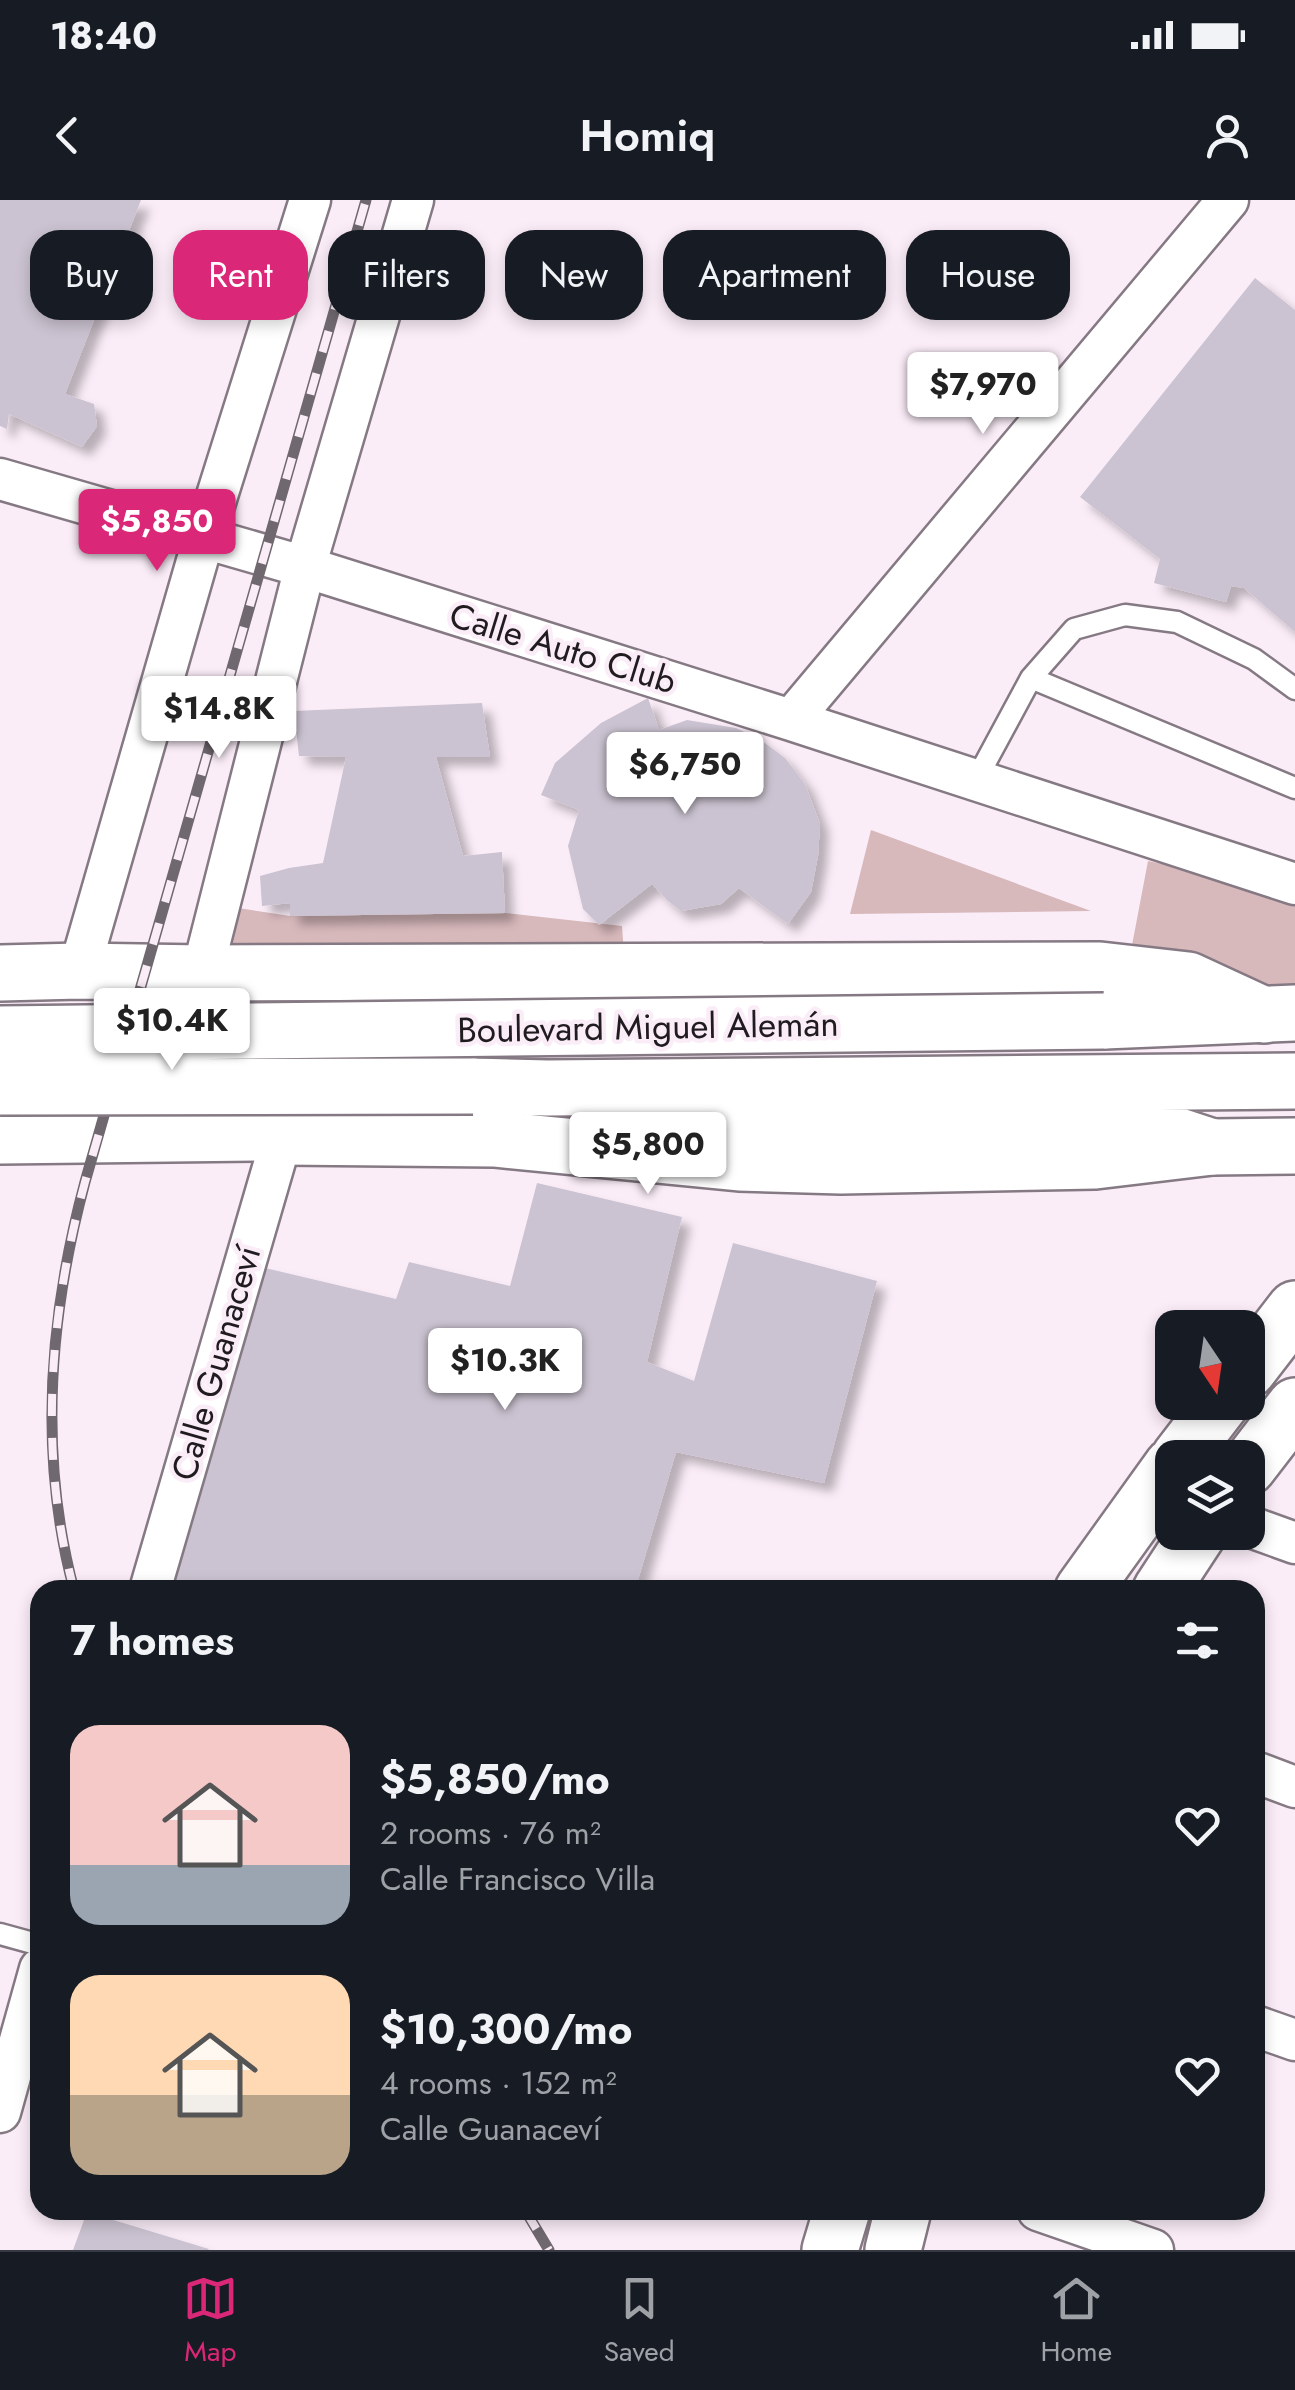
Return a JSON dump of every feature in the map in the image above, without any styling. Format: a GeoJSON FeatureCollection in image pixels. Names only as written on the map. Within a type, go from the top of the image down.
{"type":"FeatureCollection","features":[{"type":"Feature","properties":{"kind":"main road"},"geometry":{"type":"LineString","coordinates":[[0,974],[1100,970],[1188,980],[1280,1014]]}},
{"type":"Feature","properties":{"kind":"main road"},"geometry":{"type":"LineString","coordinates":[[202,973],[204,1027],[214,1066],[270,1135]]}},
{"type":"Feature","properties":{"kind":"main road"},"geometry":{"type":"LineString","coordinates":[[0,1001],[12,1052],[7,1094],[0,1111]]}},
{"type":"Feature","properties":{"kind":"main road","name":"Boulevard Miguel Alemán"},"geometry":{"type":"LineString","coordinates":[[0,1034],[1104,1021],[1280,1014]]}},
{"type":"Feature","properties":{"kind":"main road","name":"Boulevard Miguel Alemán"},"geometry":{"type":"LineString","coordinates":[[0,1087],[547,1088],[1295,1082]]}},
{"type":"Feature","properties":{"kind":"main road"},"geometry":{"type":"LineString","coordinates":[[547,1088],[625,1113],[684,1119],[1157,1130],[1212,1147]]}},
{"type":"Feature","properties":{"kind":"main road"},"geometry":{"type":"LineString","coordinates":[[0,1136],[270,1135],[494,1140],[738,1162],[841,1166],[1095,1161],[1212,1147],[1295,1146]]}},
{"type":"Feature","properties":{"kind":"main road"},"geometry":{"type":"LineString","coordinates":[[1265,1348],[1295,1310]]}},
{"type":"Feature","properties":{"kind":"main road"},"geometry":{"type":"LineString","coordinates":[[1265,1445],[1295,1406]]}},
{"type":"Feature","properties":{"kind":"main road"},"geometry":{"type":"LineString","coordinates":[[1193,1440],[1208,1420]]}},
{"type":"Feature","properties":{"kind":"main road"},"geometry":{"type":"LineString","coordinates":[[1090,1580],[1155,1490]]}},
{"type":"Feature","properties":{"kind":"main road"},"geometry":{"type":"LineString","coordinates":[[1167,1580],[1187,1550]]}},
{"type":"Feature","properties":{"kind":"main road"},"geometry":{"type":"LineString","coordinates":[[830,2250],[839,2220]]}},
{"type":"Feature","properties":{"kind":"main road"},"geometry":{"type":"LineString","coordinates":[[892,2250],[900,2220]]}},
{"type":"Feature","properties":{"kind":"street"},"geometry":{"type":"LineString","coordinates":[[78,971],[204,538],[310,200]]}},
{"type":"Feature","properties":{"kind":"street"},"geometry":{"type":"LineString","coordinates":[[202,973],[305,567],[413,200]]}},
{"type":"Feature","properties":{"kind":"street"},"geometry":{"type":"LineString","coordinates":[[791,720],[1228,200]]}},
{"type":"Feature","properties":{"kind":"street","name":"Calle Auto Club"},"geometry":{"type":"LineString","coordinates":[[0,478],[305,567],[1295,884]]}},
{"type":"Feature","properties":{"kind":"street","name":"Calle Guanaceví"},"geometry":{"type":"LineString","coordinates":[[153,1580],[270,1135]]}},
{"type":"Feature","properties":{"kind":"street"},"geometry":{"type":"LineString","coordinates":[[1265,1532],[1295,1543]]}},
{"type":"Feature","properties":{"kind":"street"},"geometry":{"type":"LineString","coordinates":[[1265,1776],[1295,1786]]}},
{"type":"Feature","properties":{"kind":"street"},"geometry":{"type":"LineString","coordinates":[[0,2112],[30,2005]]}},
{"type":"Feature","properties":{"kind":"street"},"geometry":{"type":"LineString","coordinates":[[1265,2030],[1295,2040]]}},
{"type":"Feature","properties":{"kind":"street"},"geometry":{"type":"LineString","coordinates":[[1067,2220],[1153,2250]]}},
{"type":"Feature","properties":{"kind":"lane"},"geometry":{"type":"LineString","coordinates":[[976,780],[1031,678],[1074,629],[1125,615],[1177,622],[1254,659],[1295,690]]}},
{"type":"Feature","properties":{"kind":"lane"},"geometry":{"type":"LineString","coordinates":[[1031,678],[1295,788]]}},
{"type":"Feature","properties":{"kind":"lane"},"geometry":{"type":"LineString","coordinates":[[0,1934],[30,1942]]}},
{"type":"Feature","properties":{"kind":"shaded area"},"geometry":{"type":"Polygon","coordinates":[[[871,830],[1091,911],[850,914],[871,830]]]}},
{"type":"Feature","properties":{"kind":"shaded area"},"geometry":{"type":"Polygon","coordinates":[[[1148,861],[1295,892],[1295,1002],[1129,961],[1148,861]]]}},
{"type":"Feature","properties":{"kind":"shaded area"},"geometry":{"type":"Polygon","coordinates":[[[232,907],[290,916],[505,913],[622,926],[625,968],[211,964],[232,907]]]}},
{"type":"Feature","properties":{"kind":"building"},"geometry":{"type":"Polygon","coordinates":[[[0,200],[141,200],[129,230],[30,230],[30,320],[94,320],[65,394],[94,404],[97,426],[82,447],[9,414],[7,429],[0,426],[0,200]]]}},
{"type":"Feature","properties":{"kind":"building"},"geometry":{"type":"Polygon","coordinates":[[[1255,278],[1295,310],[1295,632],[1244,588],[1231,586],[1226,602],[1154,583],[1160,559],[1080,497],[1255,278]]]}},
{"type":"Feature","properties":{"kind":"building"},"geometry":{"type":"Polygon","coordinates":[[[648,698],[659,730],[687,720],[736,728],[785,758],[805,784],[820,824],[818,856],[811,892],[788,924],[739,888],[721,904],[681,911],[652,884],[599,925],[583,909],[568,846],[579,810],[541,795],[555,763],[601,723],[648,698]]]}},
{"type":"Feature","properties":{"kind":"building"},"geometry":{"type":"Polygon","coordinates":[[[482,703],[490,757],[436,757],[463,856],[502,852],[505,913],[290,916],[290,903],[262,906],[260,876],[323,863],[346,757],[299,756],[294,711],[482,703]]]}},
{"type":"Feature","properties":{"kind":"building"},"geometry":{"type":"Polygon","coordinates":[[[537,1183],[682,1217],[647,1362],[694,1381],[733,1243],[877,1281],[824,1483],[676,1452],[638,1580],[164,1580],[261,1267],[396,1299],[409,1262],[510,1286],[537,1183]]]}},
{"type":"Feature","properties":{"kind":"building"},"geometry":{"type":"Polygon","coordinates":[[[84,2220],[113,2220],[209,2249],[208,2250],[73,2250],[84,2220]]]}},
{"type":"Feature","properties":{"kind":"railway"},"geometry":{"type":"LineString","coordinates":[[72,1580],[55,1488],[52,1386],[56,1334],[73,1232],[366,200]]}},
{"type":"Feature","properties":{"kind":"railway"},"geometry":{"type":"LineString","coordinates":[[531,2220],[549,2250]]}}]}
